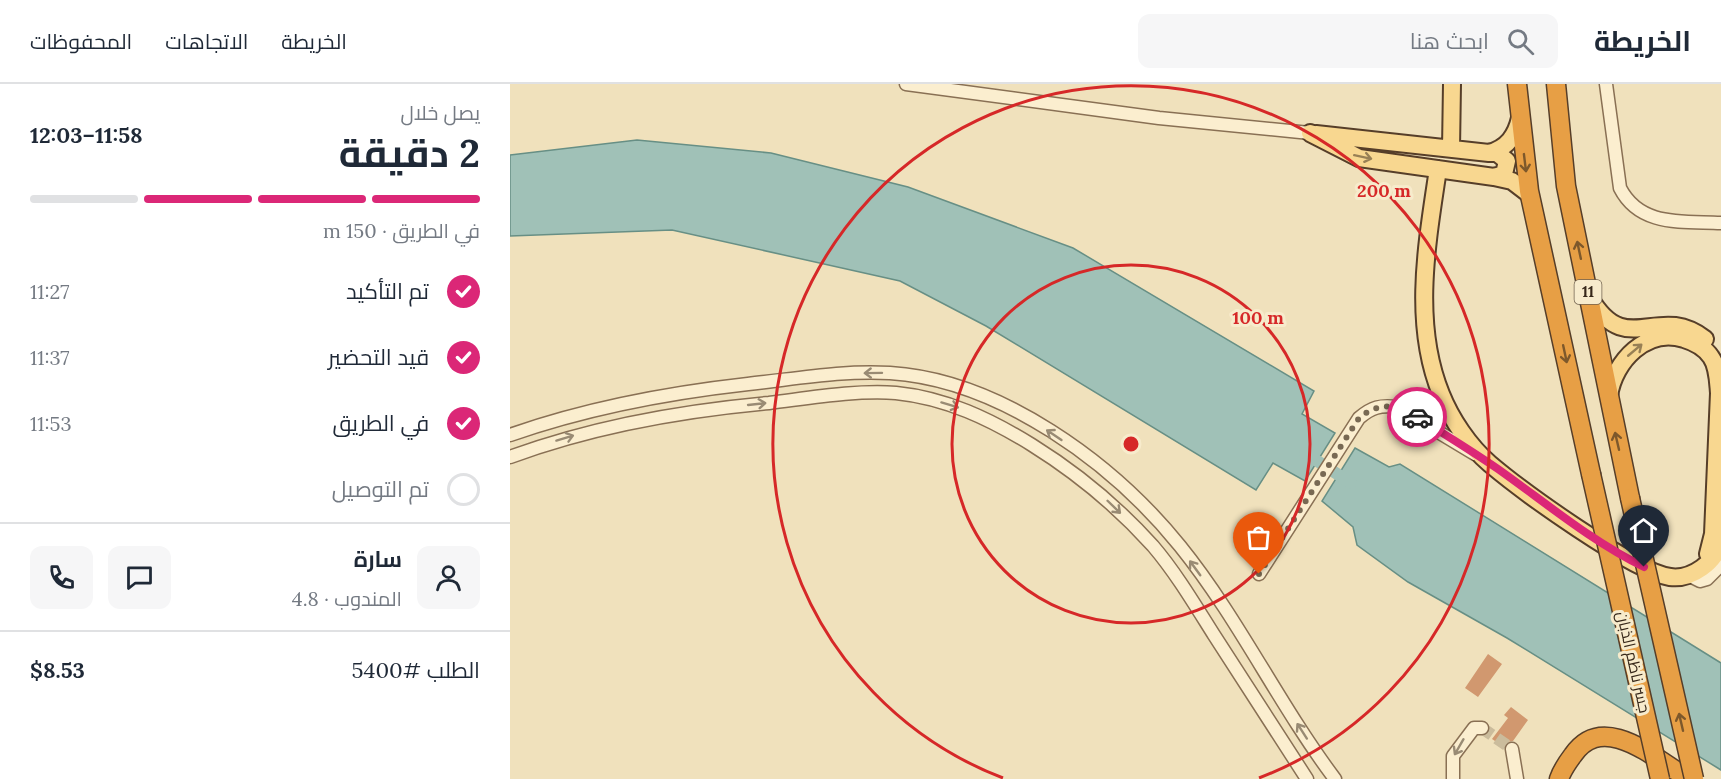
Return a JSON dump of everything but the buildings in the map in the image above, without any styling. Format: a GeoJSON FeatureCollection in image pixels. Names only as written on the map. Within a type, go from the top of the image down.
{"type":"FeatureCollection","features":[{"type":"Feature","properties":{"kind":"highway","name":"11"},"geometry":{"type":"LineString","coordinates":[[1516,84],[1529,194]]}},
{"type":"Feature","properties":{"kind":"highway","name":"11"},"geometry":{"type":"LineString","coordinates":[[1556,84],[1566,186],[1608,400]]}},
{"type":"Feature","properties":{"kind":"highway","name":"جسر ناظم الذبان"},"geometry":{"type":"LineString","coordinates":[[1529,194],[1660,779]]}},
{"type":"Feature","properties":{"kind":"highway","name":"جسر ناظم الذبان"},"geometry":{"type":"LineString","coordinates":[[1608,400],[1694,779]]}},
{"type":"Feature","properties":{"kind":"highway"},"geometry":{"type":"LineString","coordinates":[[1559,779],[1577,748],[1594,736],[1619,736],[1689,779]]}},
{"type":"Feature","properties":{"kind":"main road"},"geometry":{"type":"LineString","coordinates":[[1451,149],[1452,84]]}},
{"type":"Feature","properties":{"kind":"main road"},"geometry":{"type":"LineString","coordinates":[[1489,153],[1498,150],[1514,136],[1520,118]]}},
{"type":"Feature","properties":{"kind":"main road"},"geometry":{"type":"LineString","coordinates":[[1310,133],[1497,153],[1507,161],[1504,174],[1494,177]]}},
{"type":"Feature","properties":{"kind":"main road"},"geometry":{"type":"LineString","coordinates":[[1310,133],[1359,158],[1494,177],[1512,181],[1529,194]]}},
{"type":"Feature","properties":{"kind":"main road"},"geometry":{"type":"LineString","coordinates":[[1438,169],[1424,291],[1431,364],[1449,411],[1468,440],[1491,465],[1560,515],[1625,558],[1663,575],[1673,577],[1698,570],[1714,557],[1721,541]]}},
{"type":"Feature","properties":{"kind":"main road"},"geometry":{"type":"LineString","coordinates":[[1589,297],[1606,320],[1620,327],[1635,330],[1671,324],[1684,326],[1710,343],[1721,358]]}},
{"type":"Feature","properties":{"kind":"main road"},"geometry":{"type":"LineString","coordinates":[[1608,400],[1610,388],[1621,363],[1632,351],[1655,337],[1668,335],[1691,341],[1711,357],[1716,370],[1719,393],[1713,534],[1698,570]]}},
{"type":"Feature","properties":{"kind":"street"},"geometry":{"type":"LineString","coordinates":[[906,84],[1159,118],[1310,133]]}},
{"type":"Feature","properties":{"kind":"street"},"geometry":{"type":"LineString","coordinates":[[1606,84],[1620,188],[1628,203],[1644,214],[1666,221],[1721,223]]}},
{"type":"Feature","properties":{"kind":"street"},"geometry":{"type":"LineString","coordinates":[[510,435],[579,413],[640,399],[843,373],[890,373],[937,379],[977,392],[1053,433],[1120,484],[1149,512],[1180,547],[1208,585],[1335,779]]}},
{"type":"Feature","properties":{"kind":"street"},"geometry":{"type":"LineString","coordinates":[[510,457],[588,431],[650,418],[789,400],[895,393],[936,400],[973,412],[1012,432],[1079,477],[1110,502],[1154,547],[1186,591],[1307,779]]}},
{"type":"Feature","properties":{"kind":"street"},"geometry":{"type":"LineString","coordinates":[[1259,574],[1359,418],[1370,409],[1383,406],[1397,407],[1491,465]]}},
{"type":"Feature","properties":{"kind":"street"},"geometry":{"type":"LineString","coordinates":[[1698,570],[1694,578],[1700,581],[1707,579],[1721,565]]}},
{"type":"Feature","properties":{"kind":"street"},"geometry":{"type":"LineString","coordinates":[[1453,779],[1453,756],[1474,728],[1482,728]]}},
{"type":"Feature","properties":{"kind":"street"},"geometry":{"type":"LineString","coordinates":[[1512,749],[1517,779]]}},
{"type":"Feature","properties":{"kind":"water"},"geometry":{"type":"Polygon","coordinates":[[[637,140],[771,153],[908,187],[1073,248],[1314,391],[1302,414],[1335,433],[1305,481],[1273,463],[1256,490],[986,326],[900,281],[672,230],[510,236],[510,155],[637,140]]]}},
{"type":"Feature","properties":{"kind":"water"},"geometry":{"type":"Polygon","coordinates":[[[1355,448],[1389,467],[1400,464],[1721,663],[1721,770],[1507,638],[1408,582],[1357,545],[1353,527],[1322,501],[1355,448]]]}},
{"type":"Feature","properties":{"kind":"waterway"},"geometry":{"type":"LineString","coordinates":[[1305,453],[1351,483]]}},
{"type":"Feature","properties":{"kind":"tunnel"},"geometry":{"type":"LineString","coordinates":[[1482,728],[1512,749]]}},
{"type":"Feature","properties":{"kind":"way so far"},"geometry":{"type":"LineString","coordinates":[[1259,574],[1359,418],[1370,409],[1383,406],[1397,407],[1417,417]]}},
{"type":"Feature","properties":{"kind":"route"},"geometry":{"type":"LineString","coordinates":[[1417,417],[1625,558],[1644,567]]}}]}
